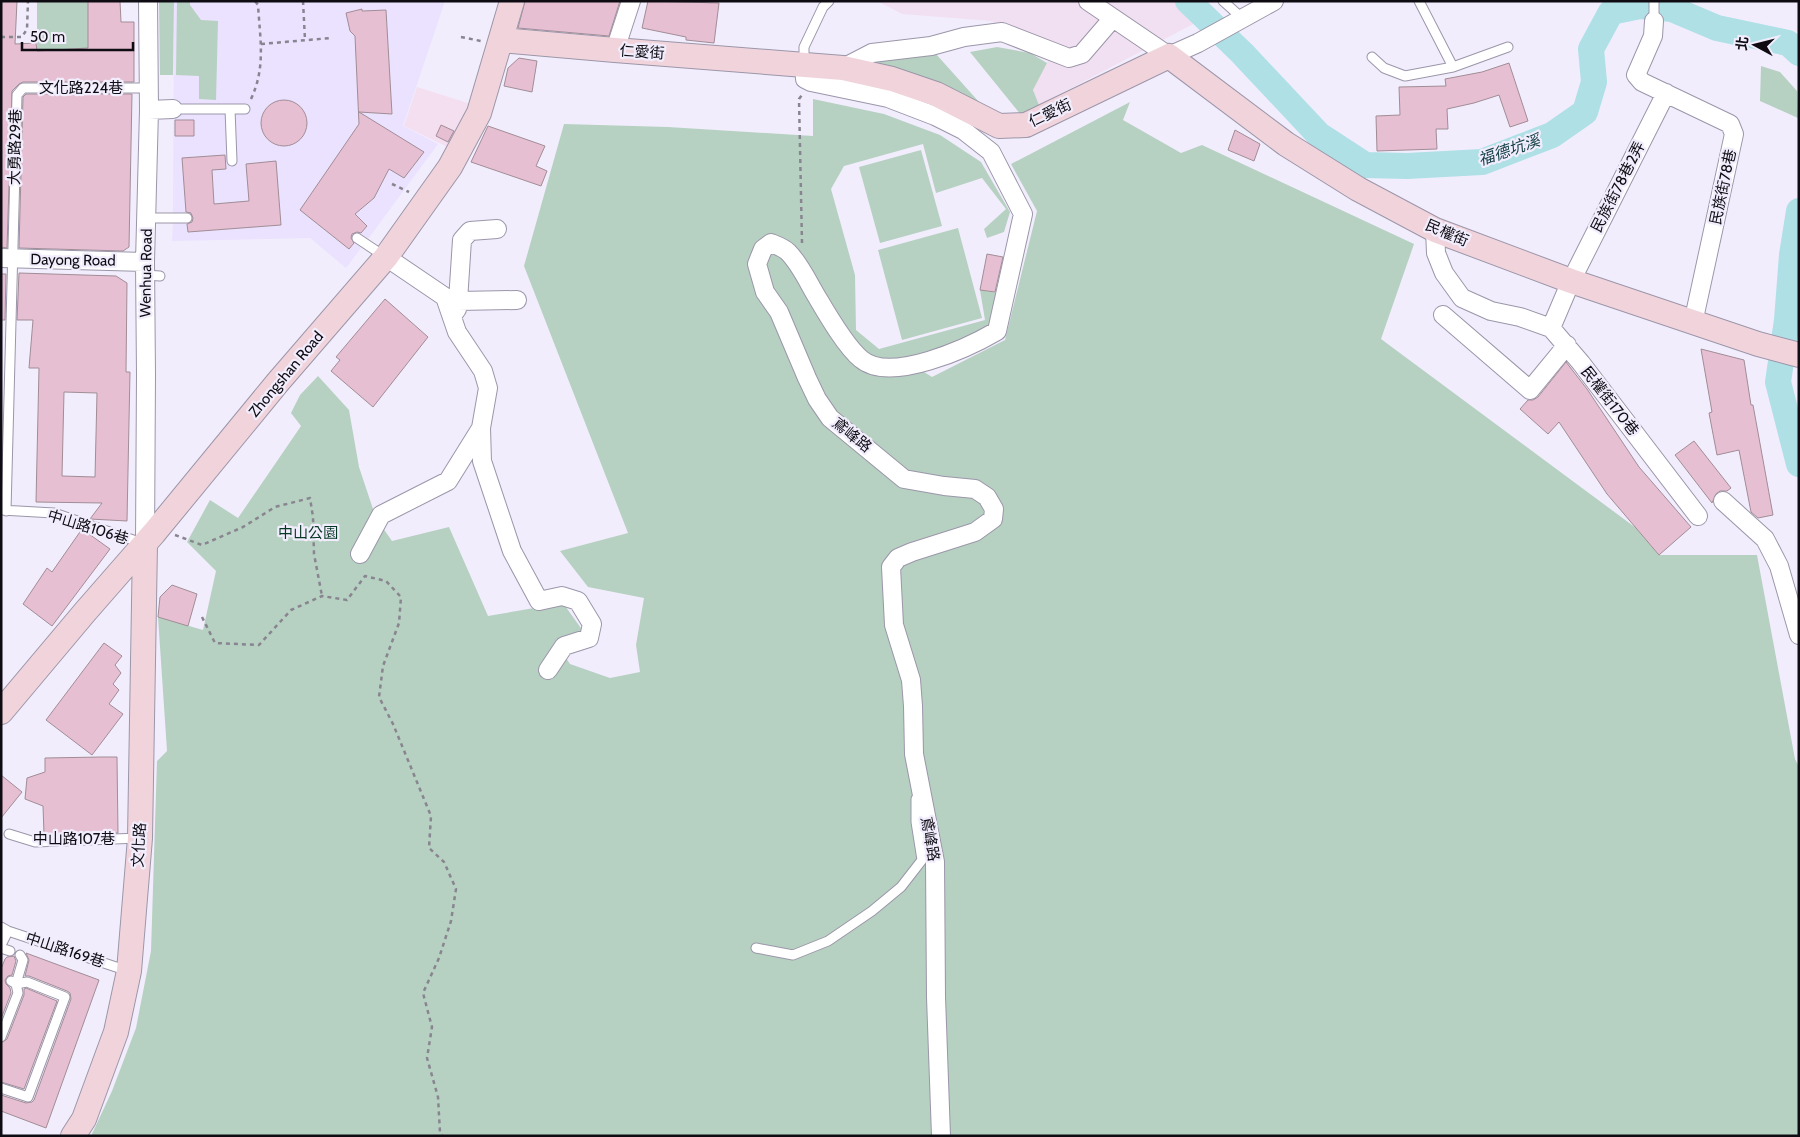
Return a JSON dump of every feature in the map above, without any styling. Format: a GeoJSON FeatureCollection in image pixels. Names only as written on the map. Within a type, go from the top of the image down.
{"type":"FeatureCollection","features":[{"type":"Feature","properties":{"kind":"street","name":"Wenhua Road"},"geometry":{"type":"LineString","coordinates":[[148,1],[149,110],[147,218],[150,271],[150,539]]}},
{"type":"Feature","properties":{"kind":"street","name":"Zhongshan Road"},"geometry":{"type":"LineString","coordinates":[[1,712],[85,612],[150,539],[278,382],[386,257],[450,167],[480,113],[512,1]]}},
{"type":"Feature","properties":{"kind":"street"},"geometry":{"type":"LineString","coordinates":[[615,50],[631,1]]}},
{"type":"Feature","properties":{"kind":"street"},"geometry":{"type":"LineString","coordinates":[[1088,1],[1169,56],[1198,43],[1274,1]]}},
{"type":"Feature","properties":{"kind":"street"},"geometry":{"type":"LineString","coordinates":[[843,68],[872,53],[931,46],[1002,32],[1069,58],[1082,54],[1113,18]]}},
{"type":"Feature","properties":{"kind":"street","name":"民族街78巷"},"geometry":{"type":"LineString","coordinates":[[1654,21],[1652,36],[1636,75],[1642,82],[1730,124],[1734,134],[1694,323]]}},
{"type":"Feature","properties":{"kind":"street","name":"仁愛街"},"geometry":{"type":"LineString","coordinates":[[501,40],[843,68],[892,79],[936,94],[999,126],[1026,125],[1169,56]]}},
{"type":"Feature","properties":{"kind":"street","name":"民權街"},"geometry":{"type":"LineString","coordinates":[[1169,56],[1286,144],[1358,189],[1435,230],[1571,281],[1758,344],[1799,355]]}},
{"type":"Feature","properties":{"kind":"street","name":"鳶峰路"},"geometry":{"type":"LineString","coordinates":[[804,64],[806,78],[810,82],[888,98],[935,116],[963,130],[991,152],[1023,214],[997,332],[955,353],[893,368],[877,366],[862,360],[836,328],[787,251],[771,243],[763,250],[757,264],[765,292],[779,312],[817,399],[830,418],[904,479],[976,489],[987,497],[994,509],[993,519],[975,532],[912,552],[898,558],[891,567],[894,626],[911,680],[914,754],[935,862],[936,997],[941,1136]]}},
{"type":"Feature","properties":{"kind":"street","name":"民族街78巷2弄"},"geometry":{"type":"LineString","coordinates":[[1571,281],[1666,93]]}},
{"type":"Feature","properties":{"kind":"street"},"geometry":{"type":"LineString","coordinates":[[149,110],[173,109]]}},
{"type":"Feature","properties":{"kind":"street"},"geometry":{"type":"LineString","coordinates":[[497,228],[470,231],[462,240],[455,309],[456,332],[483,372],[488,388],[481,428],[482,461],[512,551],[539,601],[562,596],[578,600],[592,624],[589,638],[564,646],[548,670]]}},
{"type":"Feature","properties":{"kind":"street"},"geometry":{"type":"LineString","coordinates":[[1435,230],[1436,253],[1444,273],[1462,298],[1491,311],[1520,317],[1551,328],[1571,281]]}},
{"type":"Feature","properties":{"kind":"street"},"geometry":{"type":"LineString","coordinates":[[386,257],[445,296],[455,309]]}},
{"type":"Feature","properties":{"kind":"street","name":"Dayong Road"},"geometry":{"type":"LineString","coordinates":[[7,259],[150,271]]}},
{"type":"Feature","properties":{"kind":"street"},"geometry":{"type":"LineString","coordinates":[[455,309],[517,300]]}},
{"type":"Feature","properties":{"kind":"street"},"geometry":{"type":"LineString","coordinates":[[1443,315],[1530,390],[1567,345]]}},
{"type":"Feature","properties":{"kind":"street","name":"民權街170巷"},"geometry":{"type":"LineString","coordinates":[[1551,328],[1567,345],[1698,516]]}},
{"type":"Feature","properties":{"kind":"street"},"geometry":{"type":"LineString","coordinates":[[360,554],[381,515],[448,481],[481,428]]}},
{"type":"Feature","properties":{"kind":"street"},"geometry":{"type":"LineString","coordinates":[[1724,501],[1765,539],[1779,566],[1799,635]]}},
{"type":"Feature","properties":{"kind":"street","name":"文化路"},"geometry":{"type":"LineString","coordinates":[[73,1136],[84,1119],[116,1032],[129,971],[140,838],[150,539]]}},
{"type":"Feature","properties":{"kind":"lane"},"geometry":{"type":"LineString","coordinates":[[804,64],[804,47],[823,7],[829,1]]}},
{"type":"Feature","properties":{"kind":"lane"},"geometry":{"type":"LineString","coordinates":[[1223,1],[1238,20]]}},
{"type":"Feature","properties":{"kind":"lane"},"geometry":{"type":"LineString","coordinates":[[1419,1],[1452,67]]}},
{"type":"Feature","properties":{"kind":"lane"},"geometry":{"type":"LineString","coordinates":[[1654,1],[1654,21]]}},
{"type":"Feature","properties":{"kind":"lane"},"geometry":{"type":"LineString","coordinates":[[1372,58],[1384,68],[1405,76],[1452,67],[1508,47]]}},
{"type":"Feature","properties":{"kind":"lane","name":"文化路224巷"},"geometry":{"type":"LineString","coordinates":[[17,95],[23,88],[149,88]]}},
{"type":"Feature","properties":{"kind":"lane","name":"大勇路29巷"},"geometry":{"type":"LineString","coordinates":[[4,510],[7,259],[17,95]]}},
{"type":"Feature","properties":{"kind":"lane"},"geometry":{"type":"LineString","coordinates":[[173,109],[246,109]]}},
{"type":"Feature","properties":{"kind":"lane"},"geometry":{"type":"LineString","coordinates":[[230,109],[232,161]]}},
{"type":"Feature","properties":{"kind":"lane"},"geometry":{"type":"LineString","coordinates":[[147,218],[187,218]]}},
{"type":"Feature","properties":{"kind":"lane"},"geometry":{"type":"LineString","coordinates":[[357,238],[386,257]]}},
{"type":"Feature","properties":{"kind":"lane","name":"中山路106巷"},"geometry":{"type":"LineString","coordinates":[[4,510],[54,514],[121,535],[150,539]]}},
{"type":"Feature","properties":{"kind":"lane"},"geometry":{"type":"LineString","coordinates":[[756,948],[793,955],[828,941],[872,911],[901,886],[922,860],[916,822],[917,766]]}},
{"type":"Feature","properties":{"kind":"lane","name":"中山路107巷"},"geometry":{"type":"LineString","coordinates":[[9,834],[35,842],[140,838]]}},
{"type":"Feature","properties":{"kind":"lane"},"geometry":{"type":"LineString","coordinates":[[4,948],[5,929]]}},
{"type":"Feature","properties":{"kind":"lane","name":"中山路169巷"},"geometry":{"type":"LineString","coordinates":[[5,929],[129,971]]}},
{"type":"Feature","properties":{"kind":"lane"},"geometry":{"type":"LineString","coordinates":[[1,1037],[18,993],[14,982],[23,960],[20,955]]}},
{"type":"Feature","properties":{"kind":"lane"},"geometry":{"type":"LineString","coordinates":[[1,1088],[28,1097],[65,996],[27,982],[14,982]]}},
{"type":"Feature","properties":{"kind":"path"},"geometry":{"type":"LineString","coordinates":[[1,37],[22,37],[27,29],[28,1]]}},
{"type":"Feature","properties":{"kind":"path"},"geometry":{"type":"LineString","coordinates":[[246,109],[258,83],[262,56],[258,5],[255,1]]}},
{"type":"Feature","properties":{"kind":"path"},"geometry":{"type":"LineString","coordinates":[[302,1],[305,40]]}},
{"type":"Feature","properties":{"kind":"path"},"geometry":{"type":"LineString","coordinates":[[261,44],[331,38]]}},
{"type":"Feature","properties":{"kind":"path"},"geometry":{"type":"LineString","coordinates":[[799,99],[802,243]]}},
{"type":"Feature","properties":{"kind":"path"},"geometry":{"type":"LineString","coordinates":[[150,539],[178,536],[202,545],[243,527],[276,507],[310,498],[313,517],[314,554],[322,596]]}},
{"type":"Feature","properties":{"kind":"path"},"geometry":{"type":"LineString","coordinates":[[202,618],[215,643],[258,645],[291,610],[322,596],[347,600],[365,576],[386,581],[401,597],[399,622],[382,666],[379,697],[393,724],[431,816],[429,848],[444,862],[456,889],[451,920],[439,958],[423,993],[432,1028],[427,1058],[438,1097],[440,1133],[442,1136]]}},
{"type":"Feature","properties":{"kind":"shaded area"},"geometry":{"type":"Polygon","coordinates":[[[174,1],[445,1],[403,126],[438,144],[368,239],[361,234],[354,242],[361,248],[346,268],[310,238],[172,241],[173,223],[187,223],[186,213],[173,213],[174,1]]]}},
{"type":"Feature","properties":{"kind":"shaded area"},"geometry":{"type":"Polygon","coordinates":[[[877,1],[1176,1],[1199,21],[1039,105],[1033,90],[1053,51],[991,21],[902,14],[877,1]]]}},
{"type":"Feature","properties":{"kind":"shaded area"},"geometry":{"type":"Polygon","coordinates":[[[417,87],[474,105],[452,149],[404,126],[417,87]]]}},
{"type":"Feature","properties":{"kind":"green space"},"geometry":{"type":"Polygon","coordinates":[[[37,1],[88,1],[97,36],[88,36],[88,49],[53,50],[54,84],[37,85],[37,1]]]}},
{"type":"Feature","properties":{"kind":"green space"},"geometry":{"type":"Polygon","coordinates":[[[159,1],[174,1],[173,75],[160,75],[159,1]]]}},
{"type":"Feature","properties":{"kind":"green space"},"geometry":{"type":"Polygon","coordinates":[[[177,1],[190,1],[190,5],[201,20],[218,21],[216,100],[199,99],[199,76],[176,75],[177,1]]]}},
{"type":"Feature","properties":{"kind":"green space"},"geometry":{"type":"Polygon","coordinates":[[[997,47],[1030,53],[1047,63],[1033,90],[1039,105],[1021,115],[970,52],[997,47]]]}},
{"type":"Feature","properties":{"kind":"green space"},"geometry":{"type":"Polygon","coordinates":[[[936,54],[988,112],[866,61],[936,54]]]}},
{"type":"Feature","properties":{"kind":"green space"},"geometry":{"type":"Polygon","coordinates":[[[1761,66],[1780,72],[1797,91],[1798,118],[1760,101],[1761,66]]]}},
{"type":"Feature","properties":{"kind":"green space","name":"中山公園"},"geometry":{"type":"Polygon","coordinates":[[[813,99],[884,114],[940,135],[981,162],[1010,212],[1004,232],[987,238],[984,229],[1006,209],[982,178],[936,193],[923,144],[844,166],[831,189],[855,275],[856,330],[879,349],[985,320],[980,290],[998,293],[991,326],[977,336],[905,360],[932,377],[1005,340],[1037,211],[1011,164],[1130,102],[1123,120],[1181,153],[1202,145],[1414,244],[1381,339],[1636,528],[1659,555],[1757,555],[1795,759],[1799,767],[1799,1136],[91,1136],[112,1091],[136,1028],[151,951],[157,761],[167,751],[158,617],[203,630],[216,571],[187,542],[210,500],[238,518],[301,426],[291,413],[300,395],[318,376],[349,410],[359,467],[376,518],[392,541],[449,527],[488,616],[563,603],[583,631],[556,643],[570,664],[610,678],[640,672],[636,645],[644,598],[588,587],[560,551],[628,533],[524,266],[564,124],[668,127],[813,136],[813,99]]]}},
{"type":"Feature","properties":{"kind":"green space"},"geometry":{"type":"Polygon","coordinates":[[[921,150],[942,226],[880,243],[859,167],[921,150]]]}},
{"type":"Feature","properties":{"kind":"green space"},"geometry":{"type":"Polygon","coordinates":[[[958,228],[982,318],[902,340],[878,250],[958,228]]]}},
{"type":"Feature","properties":{"kind":"building"},"geometry":{"type":"Polygon","coordinates":[[[1,1],[17,1],[15,44],[36,43],[37,51],[88,48],[88,1],[120,1],[121,22],[134,22],[134,82],[23,82],[12,91],[7,248],[1,247],[1,1]]]}},
{"type":"Feature","properties":{"kind":"building"},"geometry":{"type":"Polygon","coordinates":[[[525,1],[620,1],[609,36],[518,28],[525,1]]]}},
{"type":"Feature","properties":{"kind":"building"},"geometry":{"type":"Polygon","coordinates":[[[648,1],[719,3],[714,43],[686,40],[686,37],[642,28],[648,1]]]}},
{"type":"Feature","properties":{"kind":"building"},"geometry":{"type":"Polygon","coordinates":[[[362,9],[362,11],[386,10],[392,114],[359,112],[424,152],[404,178],[389,169],[374,198],[355,214],[367,226],[361,233],[352,234],[351,238],[354,243],[349,249],[300,210],[359,124],[355,36],[350,31],[346,13],[362,9]]]}},
{"type":"Feature","properties":{"kind":"building"},"geometry":{"type":"Polygon","coordinates":[[[519,58],[537,61],[532,92],[504,86],[508,68],[519,58]]]}},
{"type":"Feature","properties":{"kind":"building"},"geometry":{"type":"Polygon","coordinates":[[[1509,63],[1528,121],[1510,127],[1499,95],[1447,109],[1448,129],[1436,129],[1437,149],[1377,151],[1376,116],[1400,115],[1399,87],[1446,86],[1445,79],[1482,72],[1509,63]]]}},
{"type":"Feature","properties":{"kind":"building"},"geometry":{"type":"Polygon","coordinates":[[[26,94],[132,94],[129,247],[123,251],[19,248],[23,97],[26,94]]]}},
{"type":"Feature","properties":{"kind":"building"},"geometry":{"type":"Polygon","coordinates":[[[279,100],[289,100],[303,110],[307,123],[303,136],[297,142],[289,146],[279,146],[265,136],[261,128],[261,118],[271,104],[279,100]]]}},
{"type":"Feature","properties":{"kind":"building"},"geometry":{"type":"Polygon","coordinates":[[[175,120],[194,120],[194,136],[175,136],[175,120]]]}},
{"type":"Feature","properties":{"kind":"building"},"geometry":{"type":"Polygon","coordinates":[[[441,125],[454,131],[448,142],[436,136],[441,125]]]}},
{"type":"Feature","properties":{"kind":"building"},"geometry":{"type":"Polygon","coordinates":[[[488,126],[545,146],[536,166],[547,171],[541,186],[471,162],[488,126]]]}},
{"type":"Feature","properties":{"kind":"building"},"geometry":{"type":"Polygon","coordinates":[[[1235,130],[1260,144],[1254,161],[1228,150],[1235,130]]]}},
{"type":"Feature","properties":{"kind":"building"},"geometry":{"type":"Polygon","coordinates":[[[225,155],[226,169],[212,170],[214,204],[249,201],[246,164],[276,161],[281,225],[188,232],[187,224],[192,222],[193,218],[191,213],[186,212],[182,158],[225,155]]]}},
{"type":"Feature","properties":{"kind":"building"},"geometry":{"type":"Polygon","coordinates":[[[987,254],[1003,257],[995,292],[980,290],[987,254]]]}},
{"type":"Feature","properties":{"kind":"building"},"geometry":{"type":"Polygon","coordinates":[[[19,273],[116,276],[127,283],[126,372],[130,372],[127,521],[90,519],[102,503],[36,502],[39,368],[29,368],[33,320],[17,320],[19,273]],[[64,392],[62,476],[95,477],[97,393],[64,392]]]}},
{"type":"Feature","properties":{"kind":"building"},"geometry":{"type":"Polygon","coordinates":[[[1,274],[6,274],[5,320],[1,320],[1,274]]]}},
{"type":"Feature","properties":{"kind":"building"},"geometry":{"type":"Polygon","coordinates":[[[385,299],[428,337],[373,407],[331,371],[340,360],[336,357],[385,299]]]}},
{"type":"Feature","properties":{"kind":"building"},"geometry":{"type":"Polygon","coordinates":[[[1701,349],[1744,360],[1773,515],[1758,518],[1751,512],[1739,450],[1717,455],[1709,413],[1712,412],[1701,349]]]}},
{"type":"Feature","properties":{"kind":"building"},"geometry":{"type":"Polygon","coordinates":[[[1566,362],[1587,389],[1639,467],[1691,527],[1659,555],[1607,494],[1559,422],[1548,434],[1520,409],[1528,400],[1538,397],[1566,362]]]}},
{"type":"Feature","properties":{"kind":"building"},"geometry":{"type":"Polygon","coordinates":[[[1694,441],[1731,488],[1716,494],[1712,503],[1675,455],[1694,441]]]}},
{"type":"Feature","properties":{"kind":"building"},"geometry":{"type":"Polygon","coordinates":[[[82,529],[110,549],[52,626],[23,604],[47,568],[52,572],[82,529]]]}},
{"type":"Feature","properties":{"kind":"building"},"geometry":{"type":"Polygon","coordinates":[[[172,585],[197,594],[188,626],[158,617],[160,597],[172,585]]]}},
{"type":"Feature","properties":{"kind":"building"},"geometry":{"type":"Polygon","coordinates":[[[104,643],[122,656],[115,665],[121,673],[113,684],[119,690],[109,704],[123,714],[92,755],[46,720],[104,643]]]}},
{"type":"Feature","properties":{"kind":"building"},"geometry":{"type":"Polygon","coordinates":[[[117,757],[118,833],[44,834],[43,806],[25,799],[27,778],[45,772],[45,758],[117,757]]]}},
{"type":"Feature","properties":{"kind":"building"},"geometry":{"type":"Polygon","coordinates":[[[1,775],[22,792],[1,818],[1,775]]]}},
{"type":"Feature","properties":{"kind":"building"},"geometry":{"type":"Polygon","coordinates":[[[26,953],[99,980],[46,1128],[1,1111],[1,1095],[26,1103],[34,1100],[71,999],[70,993],[67,991],[25,976],[29,960],[26,953]]]}},
{"type":"Feature","properties":{"kind":"building"},"geometry":{"type":"Polygon","coordinates":[[[14,956],[16,961],[12,975],[8,976],[5,980],[11,993],[1,1019],[1,969],[7,957],[14,956]]]}},
{"type":"Feature","properties":{"kind":"building"},"geometry":{"type":"Polygon","coordinates":[[[26,988],[57,1001],[24,1089],[1,1082],[1,1043],[7,1039],[24,995],[24,989],[26,988]]]}},
{"type":"Feature","properties":{"kind":"waterway","name":"福德坑溪"},"geometry":{"type":"LineString","coordinates":[[1188,1],[1242,53],[1319,135],[1365,165],[1407,166],[1482,162],[1552,135],[1585,112],[1594,82],[1591,49],[1611,12],[1640,6],[1672,9],[1717,28],[1788,43],[1799,53]]}},
{"type":"Feature","properties":{"kind":"waterway","name":"福德坑溪"},"geometry":{"type":"LineString","coordinates":[[1799,211],[1792,255],[1787,320],[1778,382],[1799,464]]}}]}
